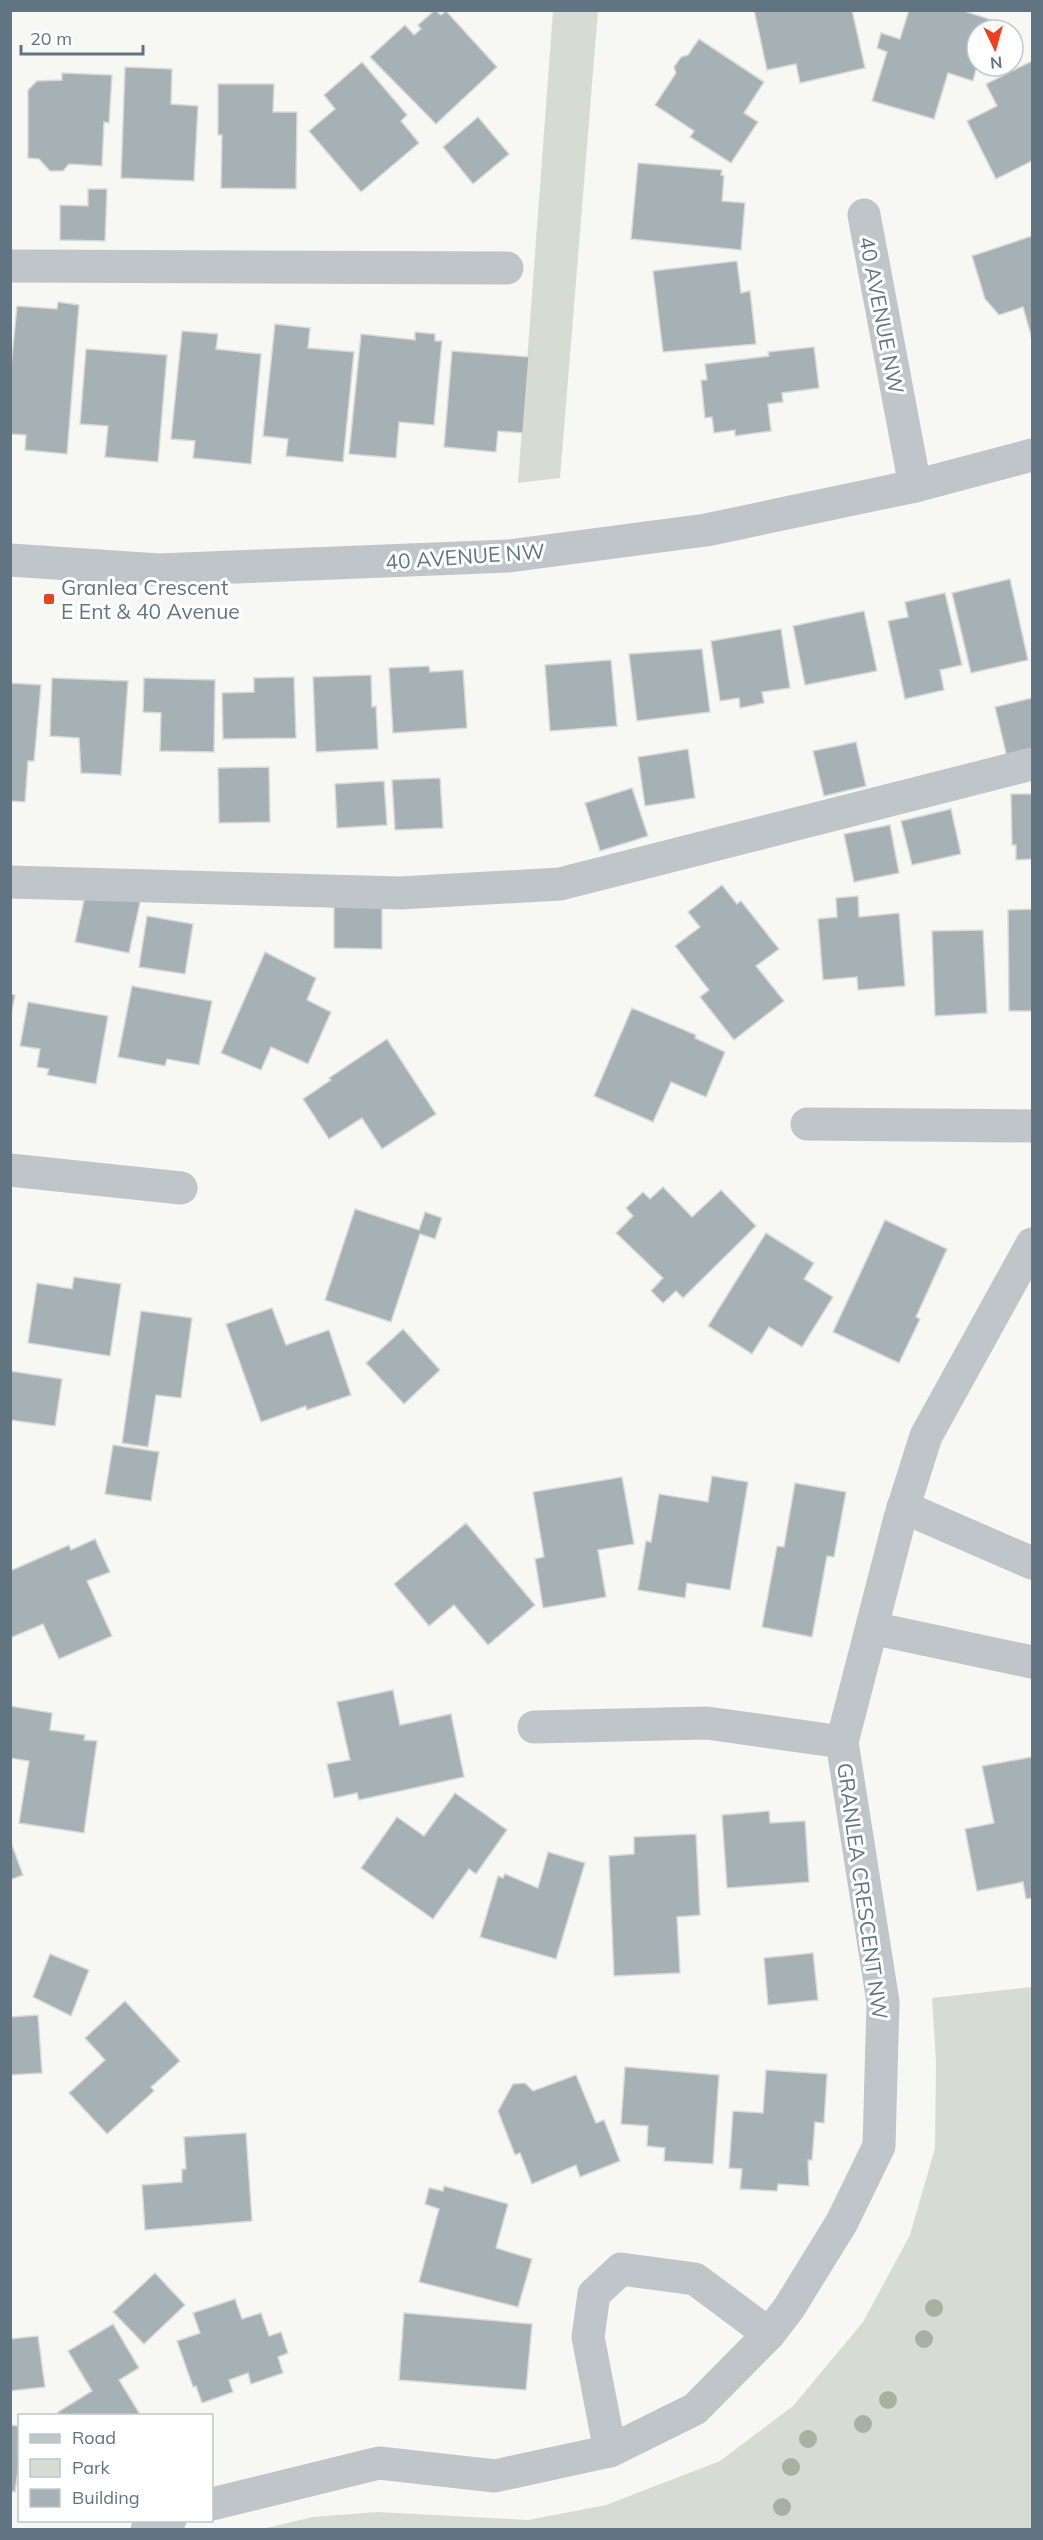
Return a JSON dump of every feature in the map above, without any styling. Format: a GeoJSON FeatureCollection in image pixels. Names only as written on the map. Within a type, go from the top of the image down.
{"type":"FeatureCollection","features":[{"type":"Feature","properties":{"kind":"street","name":"40 AVENUE NW"},"geometry":{"type":"LineString","coordinates":[[864,215],[915,486]]}},
{"type":"Feature","properties":{"kind":"street"},"geometry":{"type":"LineString","coordinates":[[10,266],[507,268]]}},
{"type":"Feature","properties":{"kind":"street","name":"40 AVENUE NW"},"geometry":{"type":"LineString","coordinates":[[10,560],[159,570],[509,556],[706,530],[915,486],[1032,455]]}},
{"type":"Feature","properties":{"kind":"street"},"geometry":{"type":"LineString","coordinates":[[10,882],[400,893],[560,884],[1032,764]]}},
{"type":"Feature","properties":{"kind":"street"},"geometry":{"type":"LineString","coordinates":[[807,1124],[1032,1126]]}},
{"type":"Feature","properties":{"kind":"street"},"geometry":{"type":"LineString","coordinates":[[10,1170],[181,1188]]}},
{"type":"Feature","properties":{"kind":"street","name":"GRANLEA CRESCENT NW"},"geometry":{"type":"LineString","coordinates":[[213,2504],[379,2463],[495,2476],[610,2451],[695,2409],[769,2334],[789,2308],[842,2222],[879,2146],[883,2002],[843,1742],[903,1507],[926,1436],[1032,1244]]}},
{"type":"Feature","properties":{"kind":"street"},"geometry":{"type":"LineString","coordinates":[[903,1507],[1032,1563]]}},
{"type":"Feature","properties":{"kind":"street"},"geometry":{"type":"LineString","coordinates":[[872,1628],[1032,1662]]}},
{"type":"Feature","properties":{"kind":"street","name":"GRANLEA CRESCENT NW"},"geometry":{"type":"LineString","coordinates":[[534,1727],[707,1723],[843,1742]]}},
{"type":"Feature","properties":{"kind":"street"},"geometry":{"type":"LineString","coordinates":[[610,2451],[588,2337],[594,2294],[621,2269],[695,2279],[769,2334]]}},
{"type":"Feature","properties":{"kind":"street"},"geometry":{"type":"LineString","coordinates":[[147,2529],[165,2522]]}},
{"type":"Feature","properties":{"kind":"green space"},"geometry":{"type":"Polygon","coordinates":[[[553,11],[598,11],[560,478],[518,483],[553,11]]]}},
{"type":"Feature","properties":{"kind":"green space"},"geometry":{"type":"Polygon","coordinates":[[[1032,1987],[1032,2529],[262,2529],[313,2517],[377,2512],[528,2520],[606,2505],[720,2461],[793,2406],[863,2322],[910,2235],[935,2148],[936,2062],[932,1998],[1032,1987]]]}},
{"type":"Feature","properties":{"kind":"building"},"geometry":{"type":"Polygon","coordinates":[[[435,10],[441,15],[446,11],[497,67],[436,124],[370,57],[405,25],[414,35],[421,29],[418,25],[435,10]]]}},
{"type":"Feature","properties":{"kind":"building"},"geometry":{"type":"Polygon","coordinates":[[[754,10],[852,10],[865,68],[800,83],[796,64],[767,70],[754,10]]]}},
{"type":"Feature","properties":{"kind":"building"},"geometry":{"type":"Polygon","coordinates":[[[909,10],[961,10],[986,18],[965,18],[965,78],[974,78],[973,81],[948,73],[934,119],[872,101],[887,52],[877,48],[881,33],[900,39],[909,10]]]}},
{"type":"Feature","properties":{"kind":"building"},"geometry":{"type":"Polygon","coordinates":[[[699,39],[764,82],[744,113],[758,122],[731,163],[690,137],[694,131],[655,105],[676,73],[674,67],[681,57],[688,55],[699,39]]]}},
{"type":"Feature","properties":{"kind":"building"},"geometry":{"type":"Polygon","coordinates":[[[1032,61],[1032,161],[996,179],[967,121],[997,106],[986,84],[998,78],[1025,78],[1025,64],[1032,61]]]}},
{"type":"Feature","properties":{"kind":"building"},"geometry":{"type":"Polygon","coordinates":[[[362,62],[407,115],[401,121],[419,143],[361,192],[309,131],[335,109],[324,95],[362,62]]]}},
{"type":"Feature","properties":{"kind":"building"},"geometry":{"type":"Polygon","coordinates":[[[125,67],[172,69],[171,104],[198,106],[194,181],[121,178],[125,67]]]}},
{"type":"Feature","properties":{"kind":"building"},"geometry":{"type":"Polygon","coordinates":[[[62,73],[112,75],[109,123],[104,122],[102,166],[69,164],[63,171],[50,171],[39,159],[28,158],[28,90],[37,81],[62,80],[62,73]]]}},
{"type":"Feature","properties":{"kind":"building"},"geometry":{"type":"Polygon","coordinates":[[[218,84],[274,84],[273,112],[297,112],[296,189],[221,188],[222,135],[218,135],[218,84]]]}},
{"type":"Feature","properties":{"kind":"building"},"geometry":{"type":"Polygon","coordinates":[[[478,117],[509,154],[473,184],[443,147],[478,117]]]}},
{"type":"Feature","properties":{"kind":"building"},"geometry":{"type":"Polygon","coordinates":[[[638,163],[722,170],[721,175],[724,176],[722,201],[745,203],[741,250],[631,239],[638,163]]]}},
{"type":"Feature","properties":{"kind":"building"},"geometry":{"type":"Polygon","coordinates":[[[88,189],[107,189],[105,241],[60,240],[60,205],[88,206],[88,189]]]}},
{"type":"Feature","properties":{"kind":"building"},"geometry":{"type":"Polygon","coordinates":[[[1032,236],[1032,339],[1023,307],[999,315],[985,299],[972,256],[1032,236]]]}},
{"type":"Feature","properties":{"kind":"building"},"geometry":{"type":"Polygon","coordinates":[[[737,261],[741,293],[750,291],[756,344],[663,352],[653,271],[737,261]]]}},
{"type":"Feature","properties":{"kind":"building"},"geometry":{"type":"Polygon","coordinates":[[[58,302],[79,305],[67,454],[25,450],[26,435],[10,434],[10,376],[17,306],[57,309],[58,302]]]}},
{"type":"Feature","properties":{"kind":"building"},"geometry":{"type":"Polygon","coordinates":[[[275,324],[310,328],[308,348],[354,352],[343,462],[286,456],[288,439],[263,436],[275,324]]]}},
{"type":"Feature","properties":{"kind":"building"},"geometry":{"type":"Polygon","coordinates":[[[182,331],[218,334],[216,349],[261,354],[251,464],[193,458],[195,441],[171,439],[182,331]]]}},
{"type":"Feature","properties":{"kind":"building"},"geometry":{"type":"Polygon","coordinates":[[[415,332],[435,334],[435,341],[442,341],[434,425],[399,422],[396,458],[349,454],[361,334],[415,340],[415,332]]]}},
{"type":"Feature","properties":{"kind":"building"},"geometry":{"type":"Polygon","coordinates":[[[814,347],[819,388],[782,393],[783,402],[768,404],[771,431],[735,436],[735,430],[714,433],[712,417],[705,418],[701,380],[707,380],[705,364],[769,356],[768,352],[814,347]]]}},
{"type":"Feature","properties":{"kind":"building"},"geometry":{"type":"Polygon","coordinates":[[[86,349],[167,355],[158,462],[105,457],[108,426],[80,424],[86,349]]]}},
{"type":"Feature","properties":{"kind":"building"},"geometry":{"type":"Polygon","coordinates":[[[452,351],[529,357],[523,433],[498,431],[496,452],[444,447],[452,351]]]}},
{"type":"Feature","properties":{"kind":"building"},"geometry":{"type":"Polygon","coordinates":[[[1010,579],[1028,660],[971,673],[952,593],[1010,579]]]}},
{"type":"Feature","properties":{"kind":"building"},"geometry":{"type":"Polygon","coordinates":[[[945,593],[962,665],[940,670],[944,690],[905,699],[888,621],[908,617],[905,602],[945,593]]]}},
{"type":"Feature","properties":{"kind":"building"},"geometry":{"type":"Polygon","coordinates":[[[864,611],[877,671],[805,685],[793,626],[864,611]]]}},
{"type":"Feature","properties":{"kind":"building"},"geometry":{"type":"Polygon","coordinates":[[[781,629],[790,688],[762,692],[764,703],[740,708],[739,698],[720,701],[711,641],[781,629]]]}},
{"type":"Feature","properties":{"kind":"building"},"geometry":{"type":"Polygon","coordinates":[[[702,649],[710,712],[637,721],[629,654],[702,649]]]}},
{"type":"Feature","properties":{"kind":"building"},"geometry":{"type":"Polygon","coordinates":[[[611,660],[617,726],[550,731],[545,665],[611,660]]]}},
{"type":"Feature","properties":{"kind":"building"},"geometry":{"type":"Polygon","coordinates":[[[429,666],[430,672],[463,670],[467,728],[393,733],[389,668],[429,666]]]}},
{"type":"Feature","properties":{"kind":"building"},"geometry":{"type":"Polygon","coordinates":[[[371,675],[372,707],[376,706],[378,749],[316,752],[313,677],[371,675]]]}},
{"type":"Feature","properties":{"kind":"building"},"geometry":{"type":"Polygon","coordinates":[[[294,677],[296,738],[223,739],[222,693],[254,692],[254,678],[294,677]]]}},
{"type":"Feature","properties":{"kind":"building"},"geometry":{"type":"Polygon","coordinates":[[[52,678],[128,681],[121,775],[81,773],[79,738],[50,736],[52,678]]]}},
{"type":"Feature","properties":{"kind":"building"},"geometry":{"type":"Polygon","coordinates":[[[144,678],[215,680],[214,752],[160,751],[161,713],[143,712],[144,678]]]}},
{"type":"Feature","properties":{"kind":"building"},"geometry":{"type":"Polygon","coordinates":[[[10,683],[41,685],[34,761],[28,761],[25,802],[10,801],[10,683]]]}},
{"type":"Feature","properties":{"kind":"building"},"geometry":{"type":"Polygon","coordinates":[[[1032,698],[1032,751],[1007,757],[995,707],[1032,698]]]}},
{"type":"Feature","properties":{"kind":"building"},"geometry":{"type":"Polygon","coordinates":[[[856,742],[866,786],[824,796],[813,751],[856,742]]]}},
{"type":"Feature","properties":{"kind":"building"},"geometry":{"type":"Polygon","coordinates":[[[688,749],[695,798],[645,806],[638,757],[688,749]]]}},
{"type":"Feature","properties":{"kind":"building"},"geometry":{"type":"Polygon","coordinates":[[[269,767],[270,822],[219,823],[218,768],[269,767]]]}},
{"type":"Feature","properties":{"kind":"building"},"geometry":{"type":"Polygon","coordinates":[[[440,778],[443,828],[395,830],[392,780],[440,778]]]}},
{"type":"Feature","properties":{"kind":"building"},"geometry":{"type":"Polygon","coordinates":[[[384,781],[387,825],[337,828],[335,784],[384,781]]]}},
{"type":"Feature","properties":{"kind":"building"},"geometry":{"type":"Polygon","coordinates":[[[632,788],[648,836],[600,851],[585,803],[632,788]]]}},
{"type":"Feature","properties":{"kind":"building"},"geometry":{"type":"Polygon","coordinates":[[[1011,794],[1032,794],[1032,859],[1016,860],[1016,845],[1012,845],[1011,794]]]}},
{"type":"Feature","properties":{"kind":"building"},"geometry":{"type":"Polygon","coordinates":[[[951,809],[961,854],[912,865],[901,821],[951,809]]]}},
{"type":"Feature","properties":{"kind":"building"},"geometry":{"type":"Polygon","coordinates":[[[890,825],[899,873],[854,882],[844,834],[890,825]]]}},
{"type":"Feature","properties":{"kind":"building"},"geometry":{"type":"Polygon","coordinates":[[[722,885],[737,904],[741,901],[779,949],[756,966],[784,1001],[734,1040],[700,997],[709,990],[675,946],[700,927],[688,912],[722,885]]]}},
{"type":"Feature","properties":{"kind":"building"},"geometry":{"type":"Polygon","coordinates":[[[87,887],[141,898],[129,953],[75,942],[87,887]]]}},
{"type":"Feature","properties":{"kind":"building"},"geometry":{"type":"Polygon","coordinates":[[[858,896],[859,917],[899,913],[905,986],[858,990],[857,977],[823,980],[818,919],[837,917],[836,898],[858,896]]]}},
{"type":"Feature","properties":{"kind":"building"},"geometry":{"type":"Polygon","coordinates":[[[334,897],[382,897],[382,949],[334,948],[334,897]]]}},
{"type":"Feature","properties":{"kind":"building"},"geometry":{"type":"Polygon","coordinates":[[[1032,909],[1032,1011],[1009,1011],[1008,910],[1032,909]]]}},
{"type":"Feature","properties":{"kind":"building"},"geometry":{"type":"Polygon","coordinates":[[[147,916],[193,924],[185,974],[139,967],[147,916]]]}},
{"type":"Feature","properties":{"kind":"building"},"geometry":{"type":"Polygon","coordinates":[[[983,930],[987,1013],[935,1016],[932,931],[983,930]]]}},
{"type":"Feature","properties":{"kind":"building"},"geometry":{"type":"Polygon","coordinates":[[[265,952],[316,978],[307,1000],[331,1012],[308,1064],[271,1047],[261,1070],[221,1053],[265,952]]]}},
{"type":"Feature","properties":{"kind":"building"},"geometry":{"type":"Polygon","coordinates":[[[132,986],[212,1001],[199,1065],[167,1059],[165,1066],[118,1057],[132,986]]]}},
{"type":"Feature","properties":{"kind":"building"},"geometry":{"type":"Polygon","coordinates":[[[10,994],[15,995],[10,1020],[10,994]]]}},
{"type":"Feature","properties":{"kind":"building"},"geometry":{"type":"Polygon","coordinates":[[[28,1002],[108,1016],[96,1084],[47,1075],[49,1069],[37,1067],[40,1049],[20,1046],[28,1002]]]}},
{"type":"Feature","properties":{"kind":"building"},"geometry":{"type":"Polygon","coordinates":[[[632,1008],[696,1035],[695,1038],[725,1052],[706,1097],[671,1082],[653,1122],[594,1096],[632,1008]]]}},
{"type":"Feature","properties":{"kind":"building"},"geometry":{"type":"Polygon","coordinates":[[[387,1039],[436,1114],[382,1149],[362,1118],[329,1139],[303,1099],[331,1080],[329,1078],[387,1039]]]}},
{"type":"Feature","properties":{"kind":"building"},"geometry":{"type":"Polygon","coordinates":[[[663,1187],[692,1217],[721,1190],[756,1226],[683,1298],[676,1291],[663,1303],[651,1291],[663,1278],[616,1233],[633,1216],[626,1208],[643,1192],[650,1199],[663,1187]]]}},
{"type":"Feature","properties":{"kind":"building"},"geometry":{"type":"Polygon","coordinates":[[[355,1209],[419,1230],[425,1212],[442,1218],[435,1239],[420,1234],[391,1322],[325,1300],[355,1209]]]}},
{"type":"Feature","properties":{"kind":"building"},"geometry":{"type":"Polygon","coordinates":[[[885,1220],[947,1249],[916,1317],[920,1319],[899,1363],[833,1332],[885,1220]]]}},
{"type":"Feature","properties":{"kind":"building"},"geometry":{"type":"Polygon","coordinates":[[[766,1233],[814,1263],[804,1279],[833,1297],[802,1347],[769,1327],[752,1354],[708,1326],[766,1233]]]}},
{"type":"Feature","properties":{"kind":"building"},"geometry":{"type":"Polygon","coordinates":[[[74,1277],[121,1284],[110,1356],[28,1343],[37,1283],[72,1289],[74,1277]]]}},
{"type":"Feature","properties":{"kind":"building"},"geometry":{"type":"Polygon","coordinates":[[[272,1308],[286,1345],[329,1330],[351,1395],[307,1410],[306,1406],[261,1422],[226,1324],[272,1308]]]}},
{"type":"Feature","properties":{"kind":"building"},"geometry":{"type":"Polygon","coordinates":[[[141,1311],[192,1318],[181,1398],[156,1395],[148,1447],[122,1443],[141,1311]]]}},
{"type":"Feature","properties":{"kind":"building"},"geometry":{"type":"Polygon","coordinates":[[[403,1329],[440,1370],[404,1404],[366,1363],[403,1329]]]}},
{"type":"Feature","properties":{"kind":"building"},"geometry":{"type":"Polygon","coordinates":[[[10,1371],[62,1379],[55,1426],[10,1420],[10,1371]]]}},
{"type":"Feature","properties":{"kind":"building"},"geometry":{"type":"Polygon","coordinates":[[[113,1445],[159,1452],[151,1501],[105,1494],[113,1445]]]}},
{"type":"Feature","properties":{"kind":"building"},"geometry":{"type":"Polygon","coordinates":[[[712,1476],[748,1482],[730,1590],[687,1583],[685,1598],[638,1590],[646,1541],[651,1542],[659,1494],[708,1502],[712,1476]]]}},
{"type":"Feature","properties":{"kind":"building"},"geometry":{"type":"Polygon","coordinates":[[[622,1477],[634,1544],[598,1550],[606,1597],[543,1608],[535,1559],[544,1557],[533,1492],[622,1477]]]}},
{"type":"Feature","properties":{"kind":"building"},"geometry":{"type":"Polygon","coordinates":[[[795,1483],[846,1492],[834,1557],[827,1556],[812,1637],[762,1627],[777,1546],[784,1547],[795,1483]]]}},
{"type":"Feature","properties":{"kind":"building"},"geometry":{"type":"Polygon","coordinates":[[[466,1523],[535,1605],[488,1645],[454,1605],[429,1626],[394,1584],[466,1523]]]}},
{"type":"Feature","properties":{"kind":"building"},"geometry":{"type":"Polygon","coordinates":[[[95,1539],[110,1572],[87,1581],[112,1636],[59,1659],[43,1624],[10,1638],[10,1571],[69,1545],[71,1550],[95,1539]]]}},
{"type":"Feature","properties":{"kind":"building"},"geometry":{"type":"Polygon","coordinates":[[[393,1690],[400,1725],[451,1714],[464,1777],[359,1800],[357,1793],[334,1798],[327,1764],[350,1760],[337,1702],[393,1690]]]}},
{"type":"Feature","properties":{"kind":"building"},"geometry":{"type":"Polygon","coordinates":[[[10,1706],[52,1713],[50,1730],[85,1735],[84,1740],[97,1741],[84,1833],[19,1823],[29,1761],[10,1758],[10,1706]]]}},
{"type":"Feature","properties":{"kind":"building"},"geometry":{"type":"Polygon","coordinates":[[[1032,1757],[1032,1898],[1026,1899],[1023,1882],[977,1891],[965,1829],[994,1823],[982,1766],[1032,1757]]]}},
{"type":"Feature","properties":{"kind":"building"},"geometry":{"type":"Polygon","coordinates":[[[455,1793],[507,1830],[476,1874],[469,1869],[433,1919],[361,1868],[397,1817],[424,1836],[455,1793]]]}},
{"type":"Feature","properties":{"kind":"building"},"geometry":{"type":"Polygon","coordinates":[[[769,1811],[770,1823],[805,1821],[809,1882],[727,1888],[722,1815],[769,1811]]]}},
{"type":"Feature","properties":{"kind":"building"},"geometry":{"type":"Polygon","coordinates":[[[696,1834],[700,1915],[677,1917],[680,1973],[614,1976],[609,1856],[634,1854],[634,1837],[696,1834]]]}},
{"type":"Feature","properties":{"kind":"building"},"geometry":{"type":"Polygon","coordinates":[[[10,1840],[23,1875],[10,1880],[10,1840]]]}},
{"type":"Feature","properties":{"kind":"building"},"geometry":{"type":"Polygon","coordinates":[[[548,1852],[585,1863],[556,1959],[480,1937],[498,1876],[503,1878],[505,1874],[538,1888],[548,1852]]]}},
{"type":"Feature","properties":{"kind":"building"},"geometry":{"type":"Polygon","coordinates":[[[813,1953],[818,2000],[768,2005],[764,1958],[813,1953]]]}},
{"type":"Feature","properties":{"kind":"building"},"geometry":{"type":"Polygon","coordinates":[[[50,1954],[89,1970],[71,2016],[33,1997],[50,1954]]]}},
{"type":"Feature","properties":{"kind":"building"},"geometry":{"type":"Polygon","coordinates":[[[125,2001],[180,2061],[151,2087],[154,2091],[107,2134],[69,2093],[105,2060],[85,2038],[125,2001]]]}},
{"type":"Feature","properties":{"kind":"building"},"geometry":{"type":"Polygon","coordinates":[[[38,2015],[42,2073],[10,2075],[10,2017],[38,2015]]]}},
{"type":"Feature","properties":{"kind":"building"},"geometry":{"type":"Polygon","coordinates":[[[625,2067],[719,2075],[713,2164],[664,2161],[665,2148],[647,2146],[648,2126],[621,2124],[625,2067]]]}},
{"type":"Feature","properties":{"kind":"building"},"geometry":{"type":"Polygon","coordinates":[[[766,2070],[827,2074],[824,2123],[815,2122],[812,2160],[808,2160],[809,2186],[778,2184],[777,2191],[740,2189],[742,2169],[729,2168],[733,2111],[763,2113],[766,2070]]]}},
{"type":"Feature","properties":{"kind":"building"},"geometry":{"type":"Polygon","coordinates":[[[576,2075],[596,2123],[604,2120],[620,2161],[580,2177],[576,2165],[532,2184],[520,2153],[515,2155],[498,2111],[513,2084],[525,2083],[533,2091],[576,2075]]]}},
{"type":"Feature","properties":{"kind":"building"},"geometry":{"type":"Polygon","coordinates":[[[246,2133],[252,2221],[145,2230],[142,2185],[182,2182],[182,2169],[186,2169],[184,2137],[246,2133]]]}},
{"type":"Feature","properties":{"kind":"building"},"geometry":{"type":"Polygon","coordinates":[[[444,2186],[508,2204],[496,2248],[532,2259],[518,2307],[419,2282],[439,2209],[425,2204],[429,2188],[443,2191],[444,2186]]]}},
{"type":"Feature","properties":{"kind":"building"},"geometry":{"type":"Polygon","coordinates":[[[155,2273],[185,2305],[144,2344],[113,2312],[155,2273]]]}},
{"type":"Feature","properties":{"kind":"building"},"geometry":{"type":"Polygon","coordinates":[[[235,2299],[242,2319],[261,2313],[269,2336],[281,2332],[288,2353],[278,2357],[283,2373],[251,2384],[248,2373],[229,2380],[233,2392],[202,2403],[196,2386],[193,2387],[177,2341],[200,2333],[193,2313],[235,2299]]]}},
{"type":"Feature","properties":{"kind":"building"},"geometry":{"type":"Polygon","coordinates":[[[404,2313],[532,2324],[526,2390],[399,2380],[404,2313]]]}},
{"type":"Feature","properties":{"kind":"building"},"geometry":{"type":"Polygon","coordinates":[[[113,2324],[139,2368],[119,2380],[140,2414],[59,2414],[58,2412],[92,2391],[68,2351],[113,2324]]]}},
{"type":"Feature","properties":{"kind":"building"},"geometry":{"type":"Polygon","coordinates":[[[38,2336],[45,2387],[10,2391],[10,2339],[38,2336]]]}},
{"type":"Feature","properties":{"kind":"building"},"geometry":{"type":"Polygon","coordinates":[[[10,2425],[18,2426],[18,2471],[15,2492],[10,2491],[10,2425]]]}},
{"type":"Feature","properties":{"kind":"place","name":"Granlea Crescent E Ent & 40 Avenue"},"geometry":{"type":"Point","coordinates":[49,599]}}]}
